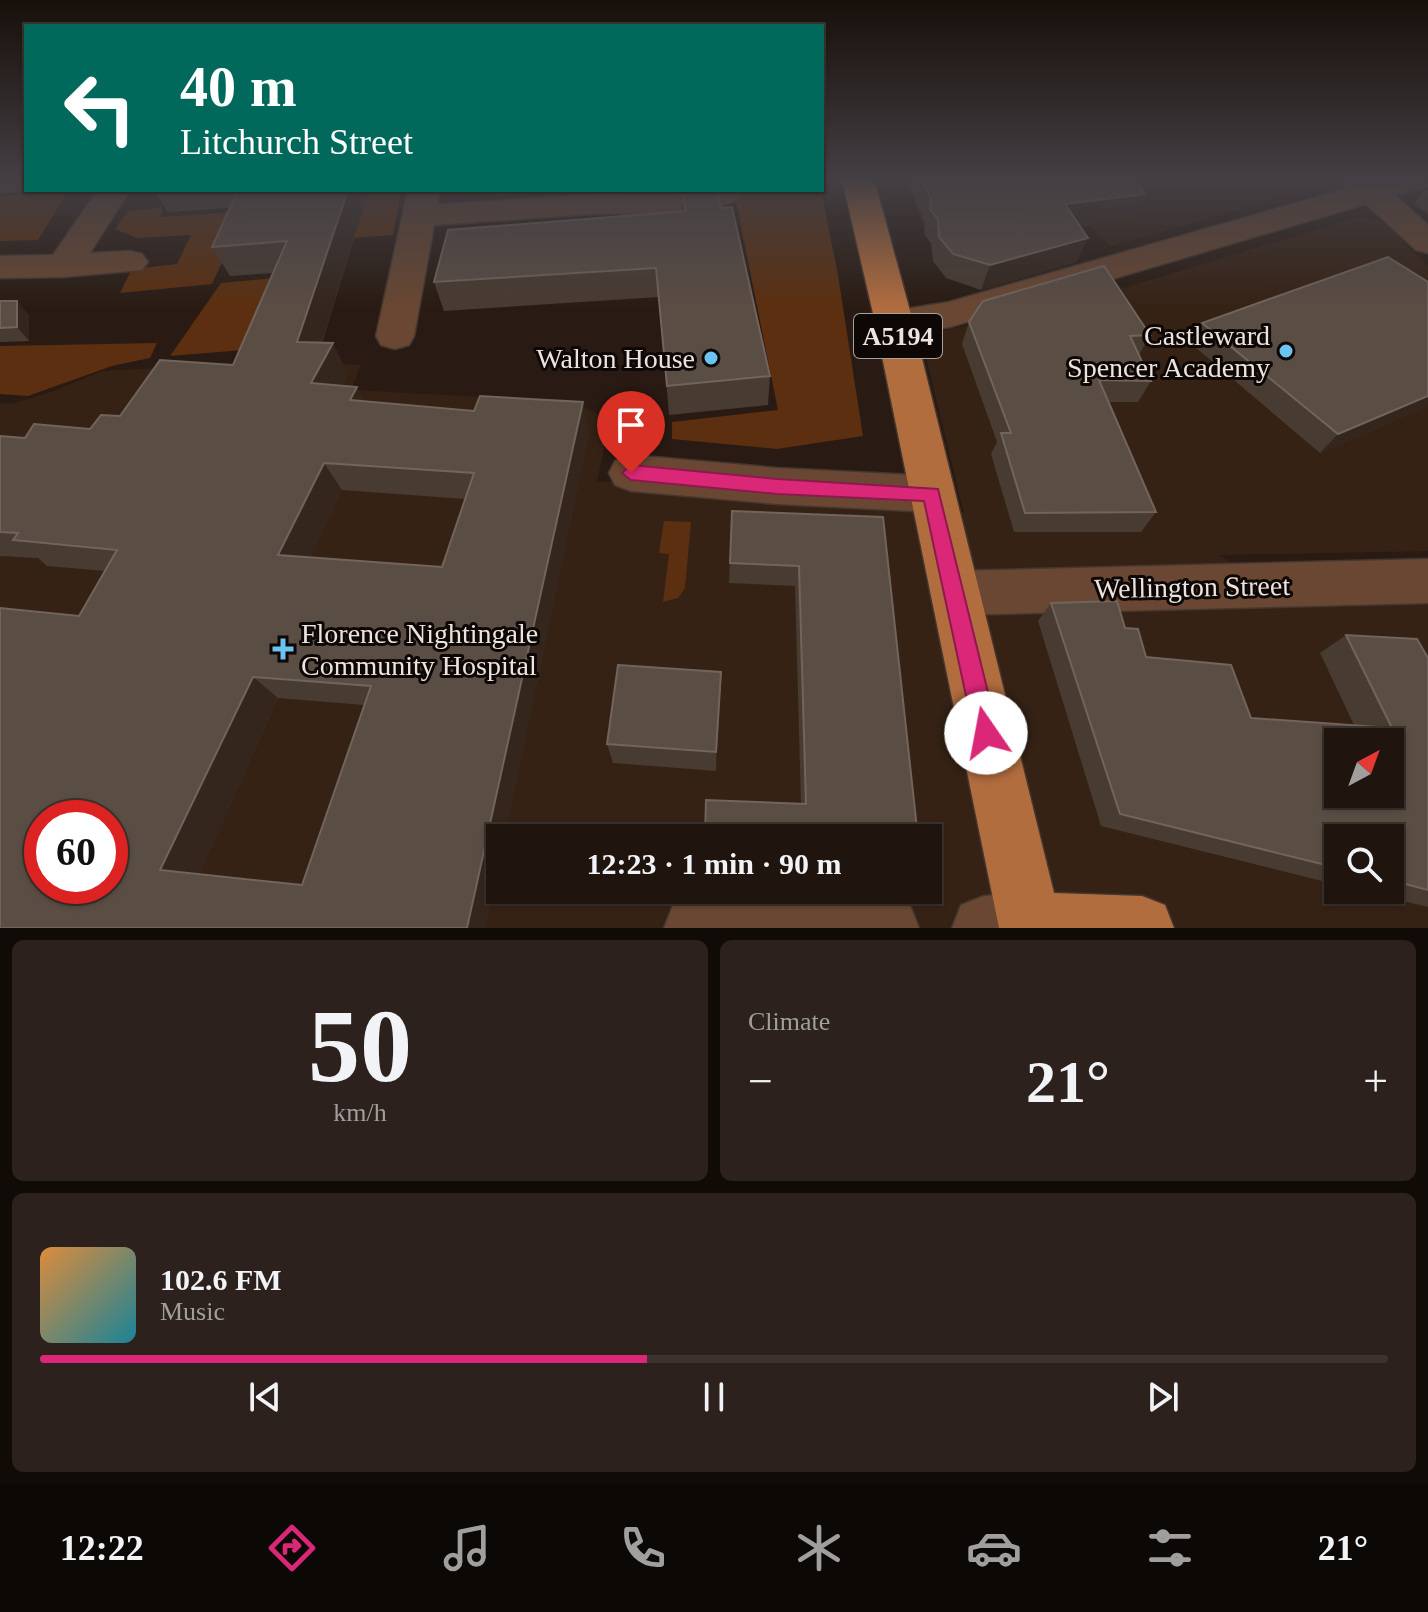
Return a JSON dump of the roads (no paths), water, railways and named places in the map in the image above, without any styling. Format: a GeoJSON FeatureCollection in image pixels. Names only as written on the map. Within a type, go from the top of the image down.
{"type":"FeatureCollection","features":[{"type":"Feature","properties":{"kind":"main road","name":"A5194"},"geometry":{"type":"LineString","coordinates":[[869,222],[955,593],[1015,927]]}},
{"type":"Feature","properties":{"kind":"main road"},"geometry":{"type":"LineString","coordinates":[[1015,927],[1142,928]]}},
{"type":"Feature","properties":{"kind":"street"},"geometry":{"type":"LineString","coordinates":[[63,266],[95,222]]}},
{"type":"Feature","properties":{"kind":"street"},"geometry":{"type":"LineString","coordinates":[[395,336],[418,222]]}},
{"type":"Feature","properties":{"kind":"street"},"geometry":{"type":"LineString","coordinates":[[894,322],[950,314],[1245,222]]}},
{"type":"Feature","properties":{"kind":"street"},"geometry":{"type":"LineString","coordinates":[[1406,222],[1428,243]]}},
{"type":"Feature","properties":{"kind":"street"},"geometry":{"type":"LineString","coordinates":[[0,267],[130,262]]}},
{"type":"Feature","properties":{"kind":"street"},"geometry":{"type":"LineString","coordinates":[[631,473],[777,486],[932,494]]}},
{"type":"Feature","properties":{"kind":"street","name":"Wellington Street"},"geometry":{"type":"LineString","coordinates":[[955,593],[1428,581]]}},
{"type":"Feature","properties":{"kind":"street"},"geometry":{"type":"LineString","coordinates":[[696,928],[887,928]]}},
{"type":"Feature","properties":{"kind":"place","name":"Castleward Spencer Academy"},"geometry":{"type":"Point","coordinates":[1286,351]}},
{"type":"Feature","properties":{"kind":"place","name":"Walton House"},"geometry":{"type":"Point","coordinates":[711,358]}},
{"type":"Feature","properties":{"kind":"place","name":"Florence Nightingale Community Hospital"},"geometry":{"type":"Point","coordinates":[283,649]}}]}
